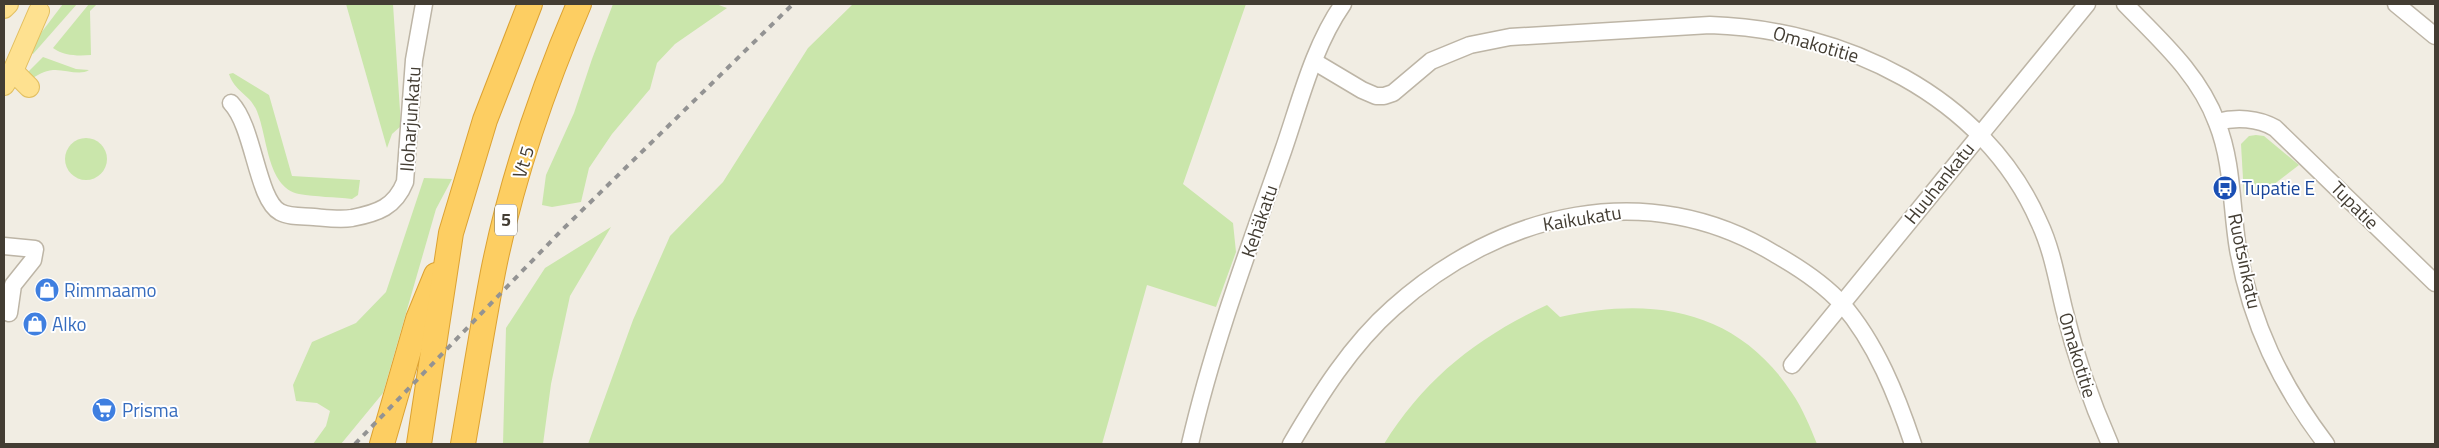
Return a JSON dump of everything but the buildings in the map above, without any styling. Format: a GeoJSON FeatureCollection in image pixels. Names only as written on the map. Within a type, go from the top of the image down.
{"type":"FeatureCollection","features":[{"type":"Feature","properties":{"kind":"highway"},"geometry":{"type":"LineString","coordinates":[[382,444],[418,319],[451,233],[485,120],[530,4]]}},
{"type":"Feature","properties":{"kind":"highway","name":"Vt 5"},"geometry":{"type":"LineString","coordinates":[[463,444],[493,271],[524,157],[579,4]]}},
{"type":"Feature","properties":{"kind":"highway"},"geometry":{"type":"LineString","coordinates":[[419,444],[451,233]]}},
{"type":"Feature","properties":{"kind":"highway"},"geometry":{"type":"LineString","coordinates":[[479,444],[480,410],[493,271]]}},
{"type":"Feature","properties":{"kind":"main road"},"geometry":{"type":"LineString","coordinates":[[29,87],[7,72],[42,7]]}},
{"type":"Feature","properties":{"kind":"street","name":"Iloharjunkatu"},"geometry":{"type":"LineString","coordinates":[[231,103],[243,120],[270,202],[281,213],[348,219],[369,215],[388,206],[399,197],[405,182],[414,60],[424,4]]}},
{"type":"Feature","properties":{"kind":"street","name":"Kehäkatu"},"geometry":{"type":"LineString","coordinates":[[1190,444],[1213,358],[1238,279],[1314,62],[1329,24],[1343,4]]}},
{"type":"Feature","properties":{"kind":"street","name":"Huuhankatu"},"geometry":{"type":"LineString","coordinates":[[1792,365],[1978,134],[2088,4]]}},
{"type":"Feature","properties":{"kind":"street","name":"Ruotsinkatu"},"geometry":{"type":"LineString","coordinates":[[2125,4],[2185,67],[2217,122],[2227,155],[2238,249],[2254,312],[2293,400],[2326,444]]}},
{"type":"Feature","properties":{"kind":"street"},"geometry":{"type":"LineString","coordinates":[[2396,4],[2435,36]]}},
{"type":"Feature","properties":{"kind":"street","name":"Omakotitie"},"geometry":{"type":"LineString","coordinates":[[1314,62],[1362,90],[1376,96],[1384,96],[1393,93],[1431,61],[1470,45],[1510,36],[1671,26],[1742,26],[1807,38],[1882,65],[1932,94],[1978,134],[2012,173],[2039,221],[2056,272],[2073,344],[2110,444]]}},
{"type":"Feature","properties":{"kind":"street","name":"Tupatie"},"geometry":{"type":"LineString","coordinates":[[2217,122],[2247,119],[2266,123],[2275,128],[2435,283]]}},
{"type":"Feature","properties":{"kind":"street","name":"Kaikukatu"},"geometry":{"type":"LineString","coordinates":[[1291,444],[1346,360],[1392,308],[1419,286],[1469,254],[1516,231],[1588,213],[1637,210],[1661,212],[1713,224],[1738,233],[1789,262],[1841,303],[1879,361],[1913,444]]}},
{"type":"Feature","properties":{"kind":"street"},"geometry":{"type":"LineString","coordinates":[[4,246],[35,249],[33,260],[12,285],[10,313],[4,310]]}},
{"type":"Feature","properties":{"kind":"green space"},"geometry":{"type":"Polygon","coordinates":[[[63,4],[77,4],[33,54],[28,50],[63,4]]]}},
{"type":"Feature","properties":{"kind":"green space"},"geometry":{"type":"Polygon","coordinates":[[[89,4],[97,4],[90,11],[91,55],[66,54],[57,51],[53,48],[89,4]]]}},
{"type":"Feature","properties":{"kind":"green space"},"geometry":{"type":"Polygon","coordinates":[[[346,4],[393,4],[401,126],[392,134],[387,148],[346,4]]]}},
{"type":"Feature","properties":{"kind":"green space"},"geometry":{"type":"Polygon","coordinates":[[[613,4],[716,4],[727,8],[675,44],[657,63],[650,89],[612,134],[589,168],[581,202],[552,207],[542,205],[546,175],[574,113],[613,4]]]}},
{"type":"Feature","properties":{"kind":"green space"},"geometry":{"type":"Polygon","coordinates":[[[853,4],[1246,4],[1183,184],[1233,223],[1236,252],[1216,307],[1147,285],[1102,444],[588,444],[633,320],[670,236],[723,182],[808,48],[853,4]]]}},
{"type":"Feature","properties":{"kind":"green space"},"geometry":{"type":"Polygon","coordinates":[[[43,57],[76,69],[89,70],[85,72],[50,71],[30,80],[27,73],[43,57]]]}},
{"type":"Feature","properties":{"kind":"green space"},"geometry":{"type":"Polygon","coordinates":[[[233,73],[269,95],[292,176],[360,180],[358,195],[352,199],[299,194],[288,189],[274,171],[256,109],[235,85],[229,74],[233,73]]]}},
{"type":"Feature","properties":{"kind":"green space"},"geometry":{"type":"Polygon","coordinates":[[[2249,136],[2264,136],[2299,165],[2273,185],[2244,196],[2241,144],[2249,136]]]}},
{"type":"Feature","properties":{"kind":"green space"},"geometry":{"type":"Polygon","coordinates":[[[90,138],[98,141],[104,147],[107,159],[104,171],[98,177],[82,180],[74,177],[68,171],[65,155],[68,147],[74,141],[90,138]]]}},
{"type":"Feature","properties":{"kind":"green space"},"geometry":{"type":"Polygon","coordinates":[[[424,178],[452,179],[436,209],[383,393],[341,444],[313,444],[326,426],[330,411],[317,403],[296,401],[293,385],[312,342],[356,323],[386,292],[424,178]]]}},
{"type":"Feature","properties":{"kind":"green space"},"geometry":{"type":"Polygon","coordinates":[[[611,227],[570,296],[551,384],[543,444],[503,444],[506,328],[545,268],[611,227]]]}},
{"type":"Feature","properties":{"kind":"green space"},"geometry":{"type":"Polygon","coordinates":[[[1547,305],[1560,317],[1627,308],[1659,310],[1690,316],[1719,327],[1745,343],[1770,365],[1796,399],[1817,444],[1384,444],[1400,420],[1435,379],[1498,331],[1547,305]]]}},
{"type":"Feature","properties":{"kind":"railway"},"geometry":{"type":"LineString","coordinates":[[355,444],[561,231],[793,4]]}},
{"type":"Feature","properties":{"kind":"place","name":"Tupatie E"},"geometry":{"type":"Point","coordinates":[2225,188]}},
{"type":"Feature","properties":{"kind":"place","name":"Rimmaamo"},"geometry":{"type":"Point","coordinates":[47,290]}},
{"type":"Feature","properties":{"kind":"place","name":"Alko"},"geometry":{"type":"Point","coordinates":[35,324]}},
{"type":"Feature","properties":{"kind":"place","name":"Prisma"},"geometry":{"type":"Point","coordinates":[104,410]}}]}
